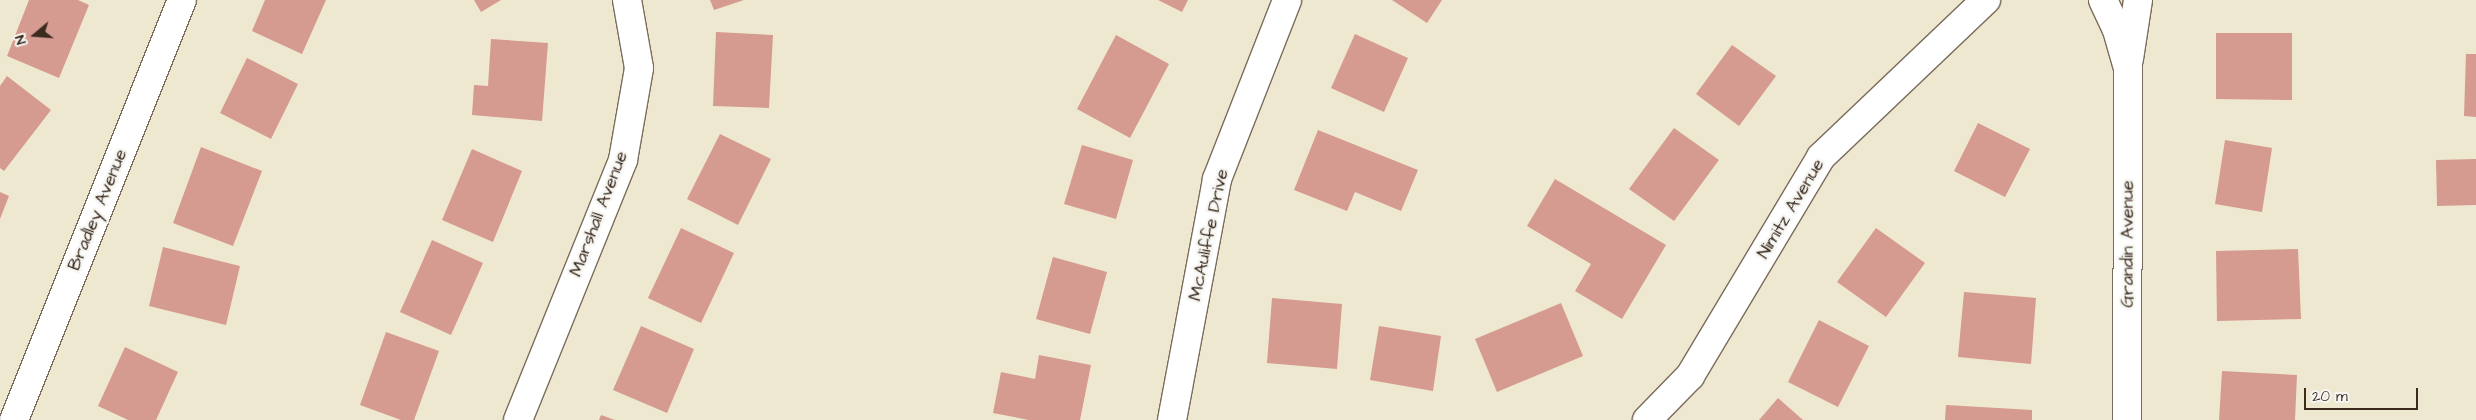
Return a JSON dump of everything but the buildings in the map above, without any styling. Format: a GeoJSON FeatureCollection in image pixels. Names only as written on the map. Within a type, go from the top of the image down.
{"type":"FeatureCollection","features":[{"type":"Feature","properties":{"kind":"street","name":"Bradley Avenue"},"geometry":{"type":"LineString","coordinates":[[14,420],[182,0]]}},
{"type":"Feature","properties":{"kind":"street","name":"Marshall Avenue"},"geometry":{"type":"LineString","coordinates":[[518,420],[623,160],[639,68],[627,0]]}},
{"type":"Feature","properties":{"kind":"street","name":"McAuliffe Drive"},"geometry":{"type":"LineString","coordinates":[[1172,420],[1218,179],[1287,0]]}},
{"type":"Feature","properties":{"kind":"street","name":"Nimitz Avenue"},"geometry":{"type":"LineString","coordinates":[[1647,420],[1690,376],[1821,157],[1986,0]]}},
{"type":"Feature","properties":{"kind":"street"},"geometry":{"type":"LineString","coordinates":[[2103,0],[2117,30],[2128,68]]}},
{"type":"Feature","properties":{"kind":"street"},"geometry":{"type":"LineString","coordinates":[[2128,68],[2138,0]]}},
{"type":"Feature","properties":{"kind":"street","name":"Grandin Avenue"},"geometry":{"type":"LineString","coordinates":[[2127,420],[2128,68]]}}]}
